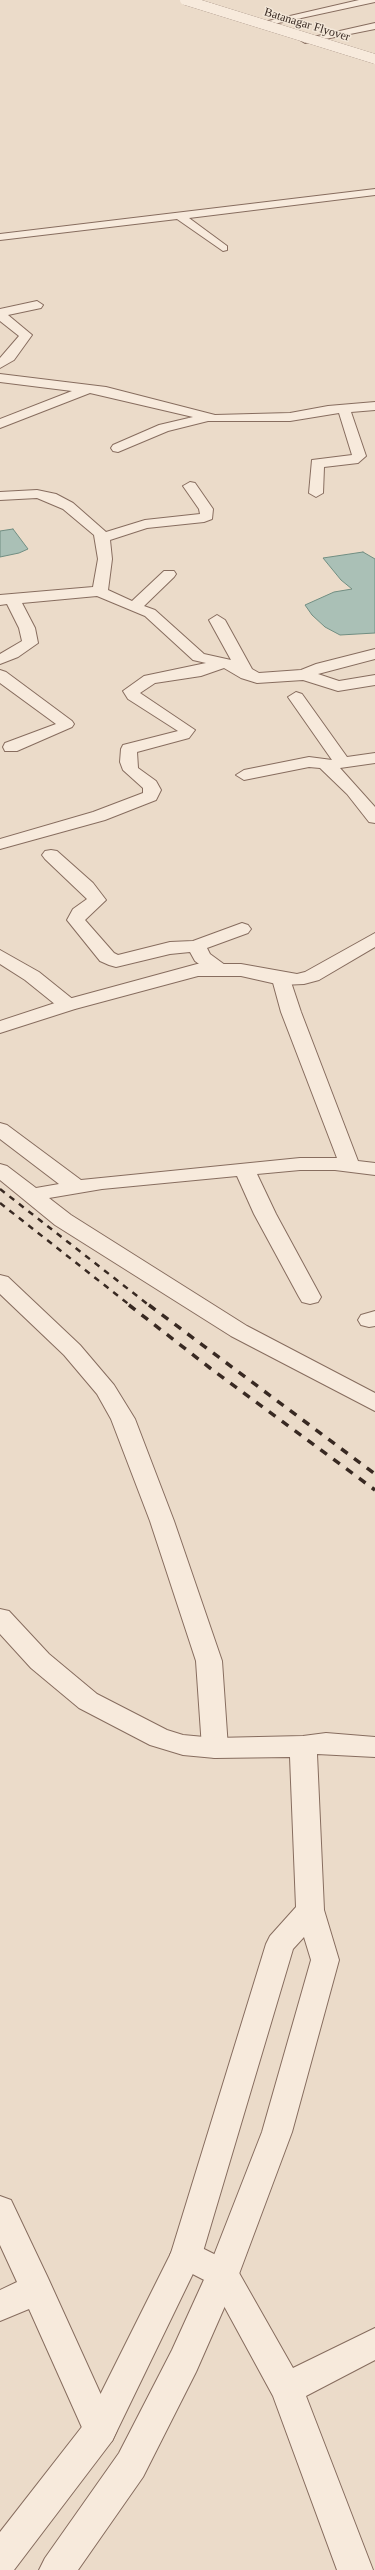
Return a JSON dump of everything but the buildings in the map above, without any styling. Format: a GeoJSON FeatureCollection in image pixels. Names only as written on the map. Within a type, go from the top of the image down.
{"type":"FeatureCollection","features":[{"type":"Feature","properties":{"kind":"street"},"geometry":{"type":"LineString","coordinates":[[177,0],[375,60]]}},
{"type":"Feature","properties":{"kind":"street","name":"Batanagar Flyover"},"geometry":{"type":"LineString","coordinates":[[186,0],[375,60]]}},
{"type":"Feature","properties":{"kind":"street"},"geometry":{"type":"LineString","coordinates":[[196,0],[375,56]]}},
{"type":"Feature","properties":{"kind":"street"},"geometry":{"type":"LineString","coordinates":[[269,22],[372,0]]}},
{"type":"Feature","properties":{"kind":"street"},"geometry":{"type":"LineString","coordinates":[[305,40],[375,26]]}},
{"type":"Feature","properties":{"kind":"street"},"geometry":{"type":"LineString","coordinates":[[0,237],[375,192]]}},
{"type":"Feature","properties":{"kind":"street"},"geometry":{"type":"LineString","coordinates":[[178,215],[223,248]]}},
{"type":"Feature","properties":{"kind":"street"},"geometry":{"type":"LineString","coordinates":[[0,314],[37,305]]}},
{"type":"Feature","properties":{"kind":"street"},"geometry":{"type":"LineString","coordinates":[[0,314],[26,335],[10,357],[0,364]]}},
{"type":"Feature","properties":{"kind":"street"},"geometry":{"type":"LineString","coordinates":[[0,378],[90,388],[151,401],[208,418]]}},
{"type":"Feature","properties":{"kind":"street"},"geometry":{"type":"LineString","coordinates":[[0,424],[90,388]]}},
{"type":"Feature","properties":{"kind":"street"},"geometry":{"type":"LineString","coordinates":[[118,448],[164,428],[208,418],[290,417],[375,406]]}},
{"type":"Feature","properties":{"kind":"street"},"geometry":{"type":"LineString","coordinates":[[316,493],[318,463],[353,460],[358,456],[344,409]]}},
{"type":"Feature","properties":{"kind":"street"},"geometry":{"type":"LineString","coordinates":[[103,538],[145,524],[204,518],[207,516],[206,509],[190,486]]}},
{"type":"Feature","properties":{"kind":"street"},"geometry":{"type":"LineString","coordinates":[[0,496],[37,494],[51,497],[68,506],[99,532],[103,538],[105,559],[100,591]]}},
{"type":"Feature","properties":{"kind":"street"},"geometry":{"type":"LineString","coordinates":[[135,606],[169,574]]}},
{"type":"Feature","properties":{"kind":"street"},"geometry":{"type":"LineString","coordinates":[[6,599],[100,591],[108,597],[135,606],[158,619],[199,657],[222,663],[247,675],[268,679],[304,674],[322,667],[375,654]]}},
{"type":"Feature","properties":{"kind":"street"},"geometry":{"type":"LineString","coordinates":[[0,659],[13,654],[30,643],[27,628],[6,599]]}},
{"type":"Feature","properties":{"kind":"street"},"geometry":{"type":"LineString","coordinates":[[217,620],[247,675]]}},
{"type":"Feature","properties":{"kind":"street"},"geometry":{"type":"LineString","coordinates":[[0,844],[99,816],[141,801],[150,796],[154,790],[131,770],[128,762],[129,749],[183,735],[187,730],[134,696],[131,691],[150,679],[173,674],[201,671],[222,663]]}},
{"type":"Feature","properties":{"kind":"street"},"geometry":{"type":"LineString","coordinates":[[304,674],[338,686],[375,680]]}},
{"type":"Feature","properties":{"kind":"street"},"geometry":{"type":"LineString","coordinates":[[0,675],[66,724],[63,727],[11,747]]}},
{"type":"Feature","properties":{"kind":"street"},"geometry":{"type":"LineString","coordinates":[[296,697],[336,764],[353,790],[375,818]]}},
{"type":"Feature","properties":{"kind":"street"},"geometry":{"type":"LineString","coordinates":[[244,775],[317,761],[336,764],[375,758]]}},
{"type":"Feature","properties":{"kind":"street"},"geometry":{"type":"LineString","coordinates":[[51,855],[87,887],[97,900],[79,913],[76,920],[107,957],[116,961],[170,948],[197,946],[209,940],[242,929]]}},
{"type":"Feature","properties":{"kind":"street"},"geometry":{"type":"LineString","coordinates":[[0,1027],[68,1005],[176,974],[218,969],[241,970],[281,979],[298,980],[312,976],[375,939]]}},
{"type":"Feature","properties":{"kind":"street"},"geometry":{"type":"LineString","coordinates":[[197,946],[202,957],[218,969]]}},
{"type":"Feature","properties":{"kind":"street"},"geometry":{"type":"LineString","coordinates":[[0,956],[32,976],[68,1005]]}},
{"type":"Feature","properties":{"kind":"street"},"geometry":{"type":"LineString","coordinates":[[281,979],[291,1012],[350,1166]]}},
{"type":"Feature","properties":{"kind":"street"},"geometry":{"type":"LineString","coordinates":[[0,1129],[76,1187]]}},
{"type":"Feature","properties":{"kind":"street"},"geometry":{"type":"LineString","coordinates":[[32,1195],[76,1187],[300,1164],[350,1166],[375,1169]]}},
{"type":"Feature","properties":{"kind":"street"},"geometry":{"type":"LineString","coordinates":[[0,1170],[63,1220],[240,1331],[375,1403]]}},
{"type":"Feature","properties":{"kind":"street"},"geometry":{"type":"LineString","coordinates":[[246,1170],[265,1214],[310,1297]]}},
{"type":"Feature","properties":{"kind":"street"},"geometry":{"type":"LineString","coordinates":[[0,1282],[36,1314],[72,1350],[106,1390],[123,1419],[162,1521],[209,1661],[215,1748]]}},
{"type":"Feature","properties":{"kind":"street"},"geometry":{"type":"LineString","coordinates":[[0,1618],[40,1661],[88,1701],[159,1738],[183,1745],[215,1748],[326,1744],[375,1747]]}},
{"type":"Feature","properties":{"kind":"street"},"geometry":{"type":"LineString","coordinates":[[57,2570],[131,2465],[184,2361],[223,2274],[277,2132],[325,1960],[310,1910],[303,1746]]}},
{"type":"Feature","properties":{"kind":"street"},"geometry":{"type":"LineString","coordinates":[[0,2560],[100,2430],[186,2255],[280,1944],[310,1910]]}},
{"type":"Feature","properties":{"kind":"street"},"geometry":{"type":"LineString","coordinates":[[0,2210],[100,2430]]}},
{"type":"Feature","properties":{"kind":"street"},"geometry":{"type":"LineString","coordinates":[[186,2255],[223,2274],[287,2389],[355,2570]]}},
{"type":"Feature","properties":{"kind":"street"},"geometry":{"type":"LineString","coordinates":[[0,2306],[37,2289]]}},
{"type":"Feature","properties":{"kind":"street"},"geometry":{"type":"LineString","coordinates":[[287,2389],[375,2343]]}},
{"type":"Feature","properties":{"kind":"shaded area"},"geometry":{"type":"Polygon","coordinates":[[[13,529],[28,549],[19,553],[0,557],[0,531],[13,529]]]}},
{"type":"Feature","properties":{"kind":"shaded area"},"geometry":{"type":"Polygon","coordinates":[[[363,552],[375,559],[375,633],[340,635],[325,627],[312,615],[305,605],[334,592],[352,589],[341,580],[323,558],[363,552]]]}},
{"type":"Feature","properties":{"kind":"railway"},"geometry":{"type":"LineString","coordinates":[[0,1189],[150,1306]]}},
{"type":"Feature","properties":{"kind":"railway"},"geometry":{"type":"LineString","coordinates":[[0,1203],[131,1306]]}},
{"type":"Feature","properties":{"kind":"railway"},"geometry":{"type":"LineString","coordinates":[[129,1305],[210,1368],[375,1490]]}},
{"type":"Feature","properties":{"kind":"railway"},"geometry":{"type":"LineString","coordinates":[[149,1305],[375,1474]]}}]}
